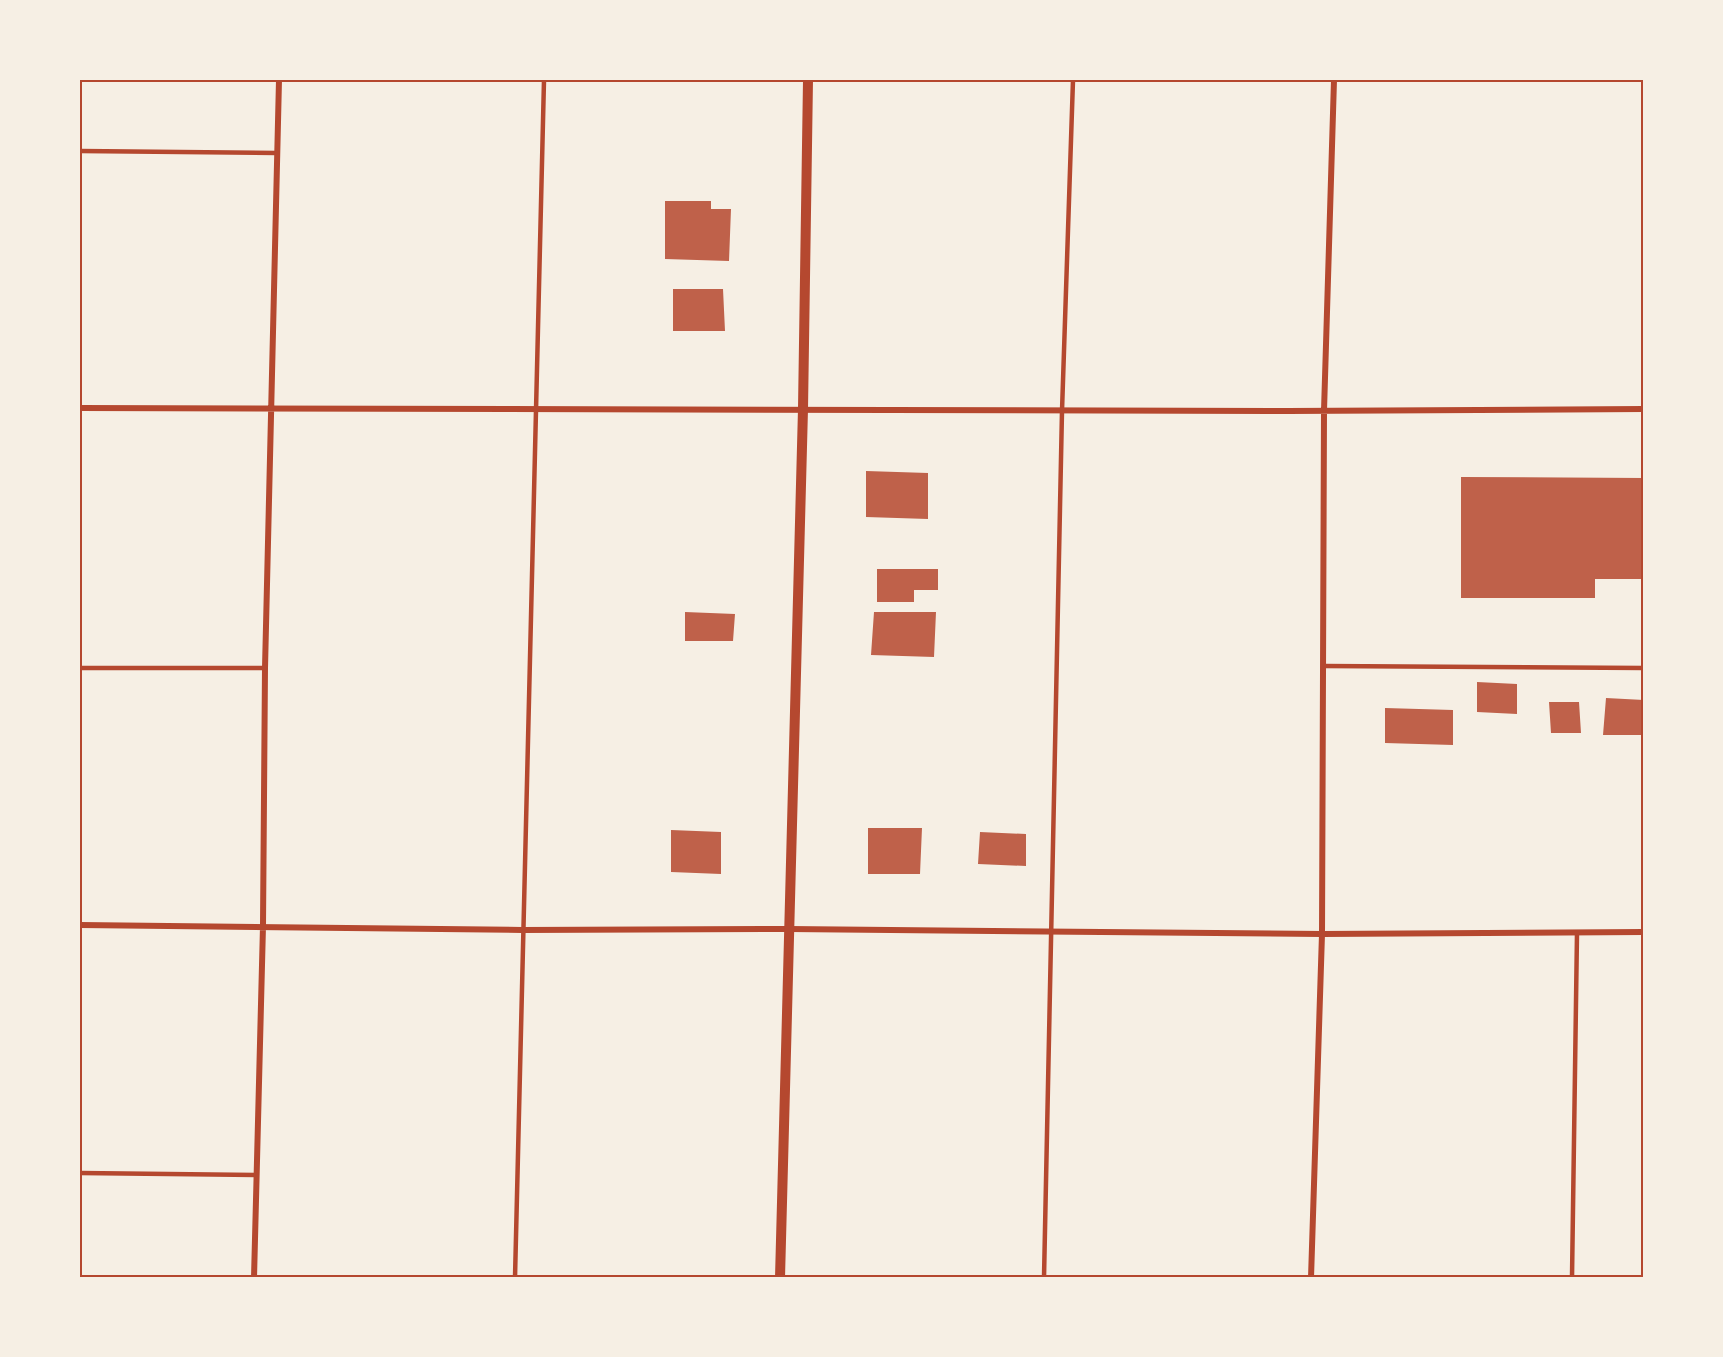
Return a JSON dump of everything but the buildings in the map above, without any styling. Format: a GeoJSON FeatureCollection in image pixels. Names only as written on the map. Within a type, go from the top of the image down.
{"type":"FeatureCollection","features":[{"type":"Feature","properties":{"kind":"street"},"geometry":{"type":"LineString","coordinates":[[254,1278],[263,926],[264,668],[279,80]]}},
{"type":"Feature","properties":{"kind":"street"},"geometry":{"type":"LineString","coordinates":[[780,1278],[803,409],[808,80]]}},
{"type":"Feature","properties":{"kind":"street"},"geometry":{"type":"LineString","coordinates":[[1311,1278],[1322,934],[1324,411],[1334,80]]}},
{"type":"Feature","properties":{"kind":"street"},"geometry":{"type":"LineString","coordinates":[[80,408],[1062,411],[1644,409]]}},
{"type":"Feature","properties":{"kind":"street"},"geometry":{"type":"LineString","coordinates":[[80,925],[522,930],[789,928],[1322,934],[1644,932]]}},
{"type":"Feature","properties":{"kind":"lane"},"geometry":{"type":"LineString","coordinates":[[515,1278],[544,80]]}},
{"type":"Feature","properties":{"kind":"lane"},"geometry":{"type":"LineString","coordinates":[[1044,1278],[1062,411],[1073,80]]}},
{"type":"Feature","properties":{"kind":"lane"},"geometry":{"type":"LineString","coordinates":[[80,151],[277,153]]}},
{"type":"Feature","properties":{"kind":"lane"},"geometry":{"type":"LineString","coordinates":[[1324,666],[1644,668]]}},
{"type":"Feature","properties":{"kind":"lane"},"geometry":{"type":"LineString","coordinates":[[80,668],[264,668]]}},
{"type":"Feature","properties":{"kind":"lane"},"geometry":{"type":"LineString","coordinates":[[1572,1278],[1578,933]]}},
{"type":"Feature","properties":{"kind":"lane"},"geometry":{"type":"LineString","coordinates":[[80,1173],[256,1175]]}}]}
